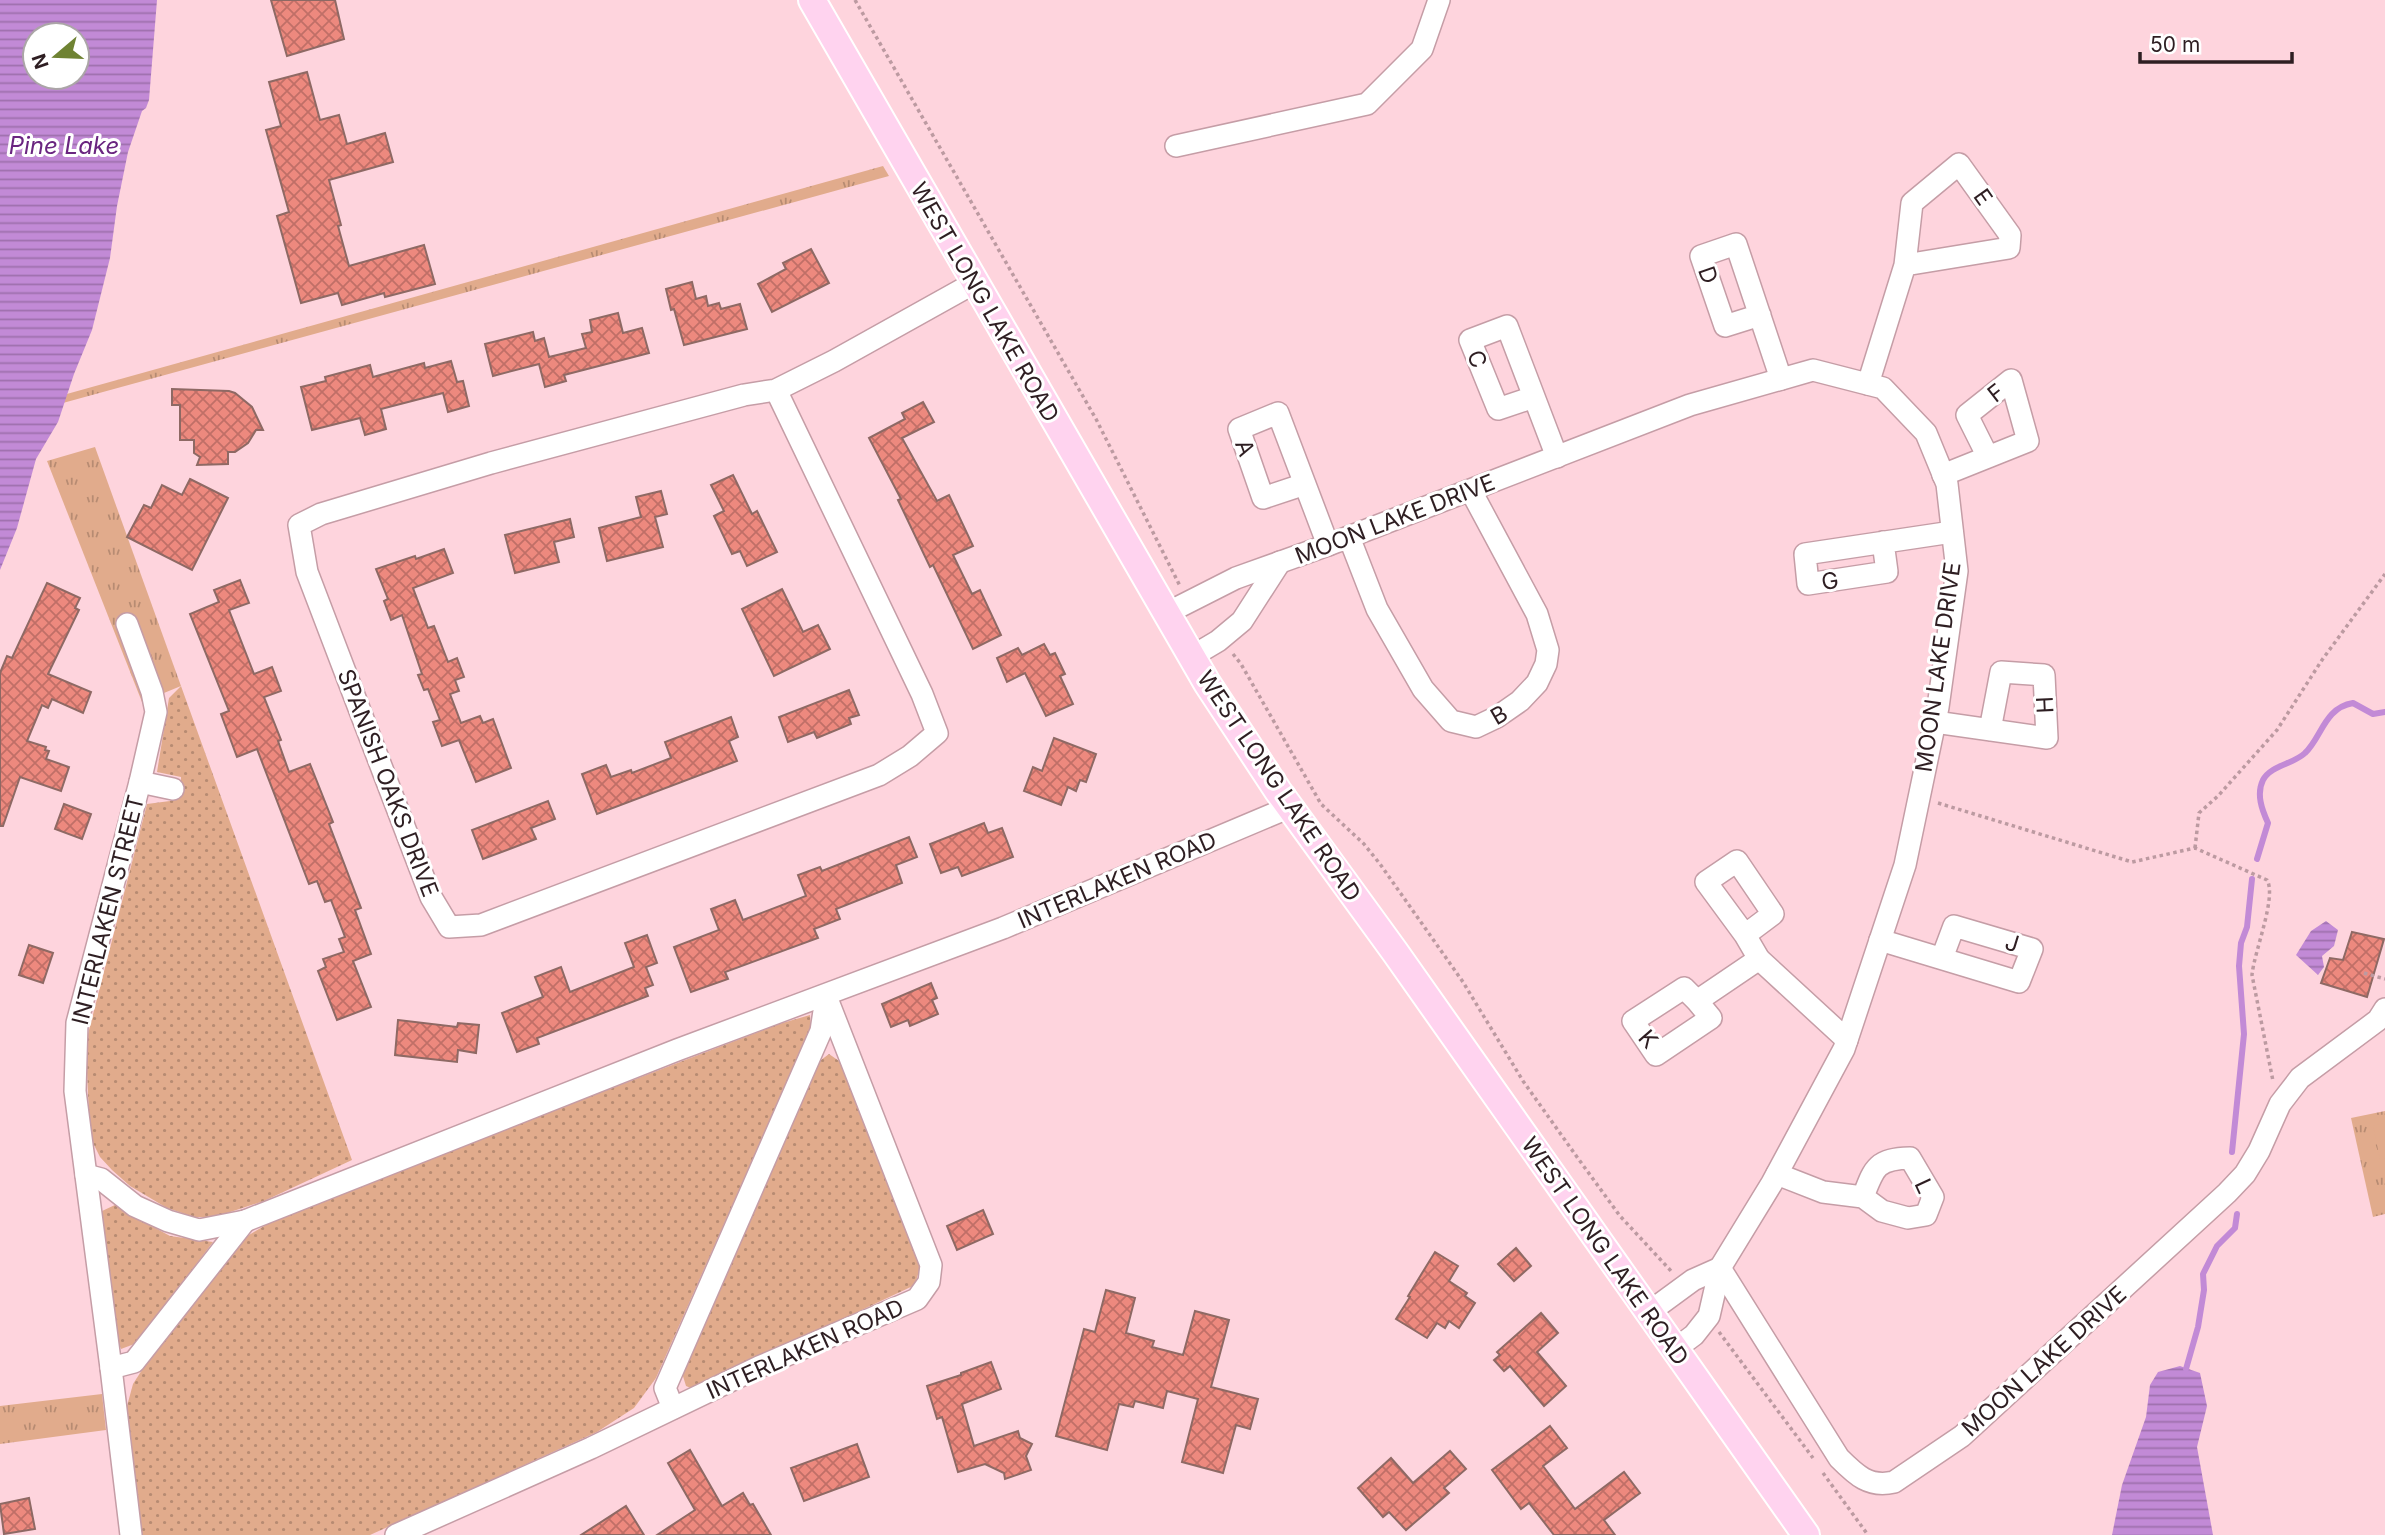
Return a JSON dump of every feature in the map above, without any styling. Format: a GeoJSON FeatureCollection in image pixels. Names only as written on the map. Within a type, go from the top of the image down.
{"type":"FeatureCollection","features":[{"type":"Feature","properties":{"kind":"main road","name":"WEST LONG LAKE ROAD"},"geometry":{"type":"LineString","coordinates":[[812,0],[1191,657],[1290,807],[1806,1535]]}},
{"type":"Feature","properties":{"kind":"street"},"geometry":{"type":"LineString","coordinates":[[1176,146],[1367,104],[1422,49],[1439,0]]}},
{"type":"Feature","properties":{"kind":"street","name":"E"},"geometry":{"type":"LineString","coordinates":[[1868,384],[1905,265],[1912,203],[1959,164],[2010,235],[2009,248],[1905,265]]}},
{"type":"Feature","properties":{"kind":"street","name":"SPANISH OAKS DRIVE"},"geometry":{"type":"LineString","coordinates":[[776,390],[922,694],[937,733],[910,756],[878,775],[481,925],[449,927],[431,897],[307,572],[299,525],[321,514],[492,463],[744,395],[776,390],[974,283]]}},
{"type":"Feature","properties":{"kind":"street"},"geometry":{"type":"LineString","coordinates":[[1760,315],[1781,379]]}},
{"type":"Feature","properties":{"kind":"street","name":"MOON LAKE DRIVE"},"geometry":{"type":"LineString","coordinates":[[1165,614],[1236,578],[1471,491],[1690,405],[1813,370],[1883,388],[1926,433],[1947,484],[1956,571],[1935,722],[1905,865],[1847,1040],[1777,1174],[1720,1268],[1709,1316],[1694,1335],[1674,1350]]}},
{"type":"Feature","properties":{"kind":"street"},"geometry":{"type":"LineString","coordinates":[[1534,397],[1557,457]]}},
{"type":"Feature","properties":{"kind":"street"},"geometry":{"type":"LineString","coordinates":[[1943,475],[1988,457]]}},
{"type":"Feature","properties":{"kind":"street"},"geometry":{"type":"LineString","coordinates":[[1305,484],[1328,545]]}},
{"type":"Feature","properties":{"kind":"street","name":"B"},"geometry":{"type":"LineString","coordinates":[[1349,537],[1377,609],[1423,689],[1451,720],[1476,727],[1497,718],[1520,701],[1537,683],[1546,664],[1548,650],[1537,614],[1471,491]]}},
{"type":"Feature","properties":{"kind":"street"},"geometry":{"type":"LineString","coordinates":[[1883,542],[1952,532]]}},
{"type":"Feature","properties":{"kind":"street","name":"MOON LAKE DRIVE"},"geometry":{"type":"LineString","coordinates":[[1191,657],[1242,621],[1280,562]]}},
{"type":"Feature","properties":{"kind":"street","name":"INTERLAKEN STREET"},"geometry":{"type":"LineString","coordinates":[[127,624],[152,692],[156,712],[77,1023],[75,1091],[131,1535]]}},
{"type":"Feature","properties":{"kind":"street"},"geometry":{"type":"LineString","coordinates":[[1935,722],[1990,730]]}},
{"type":"Feature","properties":{"kind":"street"},"geometry":{"type":"LineString","coordinates":[[140,782],[173,789]]}},
{"type":"Feature","properties":{"kind":"street","name":"INTERLAKEN ROAD"},"geometry":{"type":"LineString","coordinates":[[86,1175],[101,1179],[135,1206],[199,1230],[245,1220],[664,1055],[1013,924],[1290,807]]}},
{"type":"Feature","properties":{"kind":"street"},"geometry":{"type":"LineString","coordinates":[[1745,935],[1759,959],[1847,1040]]}},
{"type":"Feature","properties":{"kind":"street"},"geometry":{"type":"LineString","coordinates":[[1880,940],[1941,958]]}},
{"type":"Feature","properties":{"kind":"street"},"geometry":{"type":"LineString","coordinates":[[1697,1001],[1759,959]]}},
{"type":"Feature","properties":{"kind":"street"},"geometry":{"type":"LineString","coordinates":[[673,1408],[665,1388],[821,1031],[827,996]]}},
{"type":"Feature","properties":{"kind":"street","name":"INTERLAKEN ROAD"},"geometry":{"type":"LineString","coordinates":[[396,1535],[759,1367],[917,1299],[929,1282],[931,1265],[827,996]]}},
{"type":"Feature","properties":{"kind":"street","name":"MOON LAKE DRIVE"},"geometry":{"type":"LineString","coordinates":[[1720,1268],[1839,1458],[1857,1476],[1870,1482],[1882,1485],[1894,1482],[1962,1436],[2227,1193],[2245,1174],[2259,1151],[2280,1104],[2300,1078],[2383,1017]]}},
{"type":"Feature","properties":{"kind":"street"},"geometry":{"type":"LineString","coordinates":[[1777,1174],[1823,1192],[1863,1197]]}},
{"type":"Feature","properties":{"kind":"street"},"geometry":{"type":"LineString","coordinates":[[111,1368],[134,1362],[245,1220]]}},
{"type":"Feature","properties":{"kind":"street"},"geometry":{"type":"LineString","coordinates":[[1648,1312],[1684,1286],[1720,1268]]}},
{"type":"Feature","properties":{"kind":"path"},"geometry":{"type":"LineString","coordinates":[[855,0],[1096,419],[1189,603]]}},
{"type":"Feature","properties":{"kind":"path"},"geometry":{"type":"LineString","coordinates":[[2195,848],[2199,813],[2218,796],[2277,730],[2322,660],[2385,574]]}},
{"type":"Feature","properties":{"kind":"path"},"geometry":{"type":"LineString","coordinates":[[1217,641],[1241,664],[1321,804],[1364,844],[1380,864],[1464,982],[1523,1081],[1584,1167],[1620,1216],[1684,1286]]}},
{"type":"Feature","properties":{"kind":"path"},"geometry":{"type":"LineString","coordinates":[[1920,798],[2132,862],[2195,848],[2260,875],[2270,886],[2270,900],[2252,975],[2275,1094],[2280,1104]]}},
{"type":"Feature","properties":{"kind":"path"},"geometry":{"type":"LineString","coordinates":[[2364,972],[2385,979]]}},
{"type":"Feature","properties":{"kind":"path"},"geometry":{"type":"LineString","coordinates":[[1709,1316],[1814,1460]]}},
{"type":"Feature","properties":{"kind":"path"},"geometry":{"type":"LineString","coordinates":[[1821,1470],[1868,1535]]}},
{"type":"Feature","properties":{"kind":"green space"},"geometry":{"type":"Polygon","coordinates":[[[883,166],[889,176],[52,406],[56,397],[883,166]]]}},
{"type":"Feature","properties":{"kind":"green space"},"geometry":{"type":"Polygon","coordinates":[[[95,447],[181,686],[142,702],[47,461],[95,447]]]}},
{"type":"Feature","properties":{"kind":"green space"},"geometry":{"type":"Polygon","coordinates":[[[181,686],[352,1160],[264,1201],[215,1217],[194,1217],[167,1208],[130,1186],[100,1157],[90,1137],[86,1051],[88,1034],[147,804],[170,801],[181,794],[181,777],[157,772],[169,698],[181,686]]]}},
{"type":"Feature","properties":{"kind":"green space"},"geometry":{"type":"Polygon","coordinates":[[[810,1015],[811,1027],[656,1378],[634,1408],[597,1432],[370,1535],[138,1535],[124,1417],[133,1384],[226,1257],[249,1235],[284,1214],[779,1024],[810,1015]]]}},
{"type":"Feature","properties":{"kind":"green space"},"geometry":{"type":"Polygon","coordinates":[[[829,1054],[842,1063],[919,1251],[919,1271],[915,1285],[693,1389],[686,1386],[682,1373],[817,1063],[829,1054]]]}},
{"type":"Feature","properties":{"kind":"green space"},"geometry":{"type":"Polygon","coordinates":[[[2385,1111],[2385,1214],[2373,1217],[2351,1118],[2385,1111]]]}},
{"type":"Feature","properties":{"kind":"green space"},"geometry":{"type":"Polygon","coordinates":[[[2385,1123],[2385,1158],[2380,1159],[2373,1126],[2385,1123]]]}},
{"type":"Feature","properties":{"kind":"green space"},"geometry":{"type":"Polygon","coordinates":[[[117,1204],[170,1236],[213,1242],[137,1343],[121,1349],[115,1334],[100,1212],[117,1204]]]}},
{"type":"Feature","properties":{"kind":"green space"},"geometry":{"type":"Polygon","coordinates":[[[102,1394],[106,1430],[0,1444],[0,1406],[102,1394]]]}},
{"type":"Feature","properties":{"kind":"water","name":"Pine Lake"},"geometry":{"type":"Polygon","coordinates":[[[0,0],[157,0],[149,100],[142,111],[128,152],[110,258],[92,330],[58,422],[36,459],[17,528],[0,570],[0,0]]]}},
{"type":"Feature","properties":{"kind":"water"},"geometry":{"type":"Polygon","coordinates":[[[2326,921],[2338,930],[2334,946],[2322,956],[2324,967],[2318,975],[2296,955],[2311,931],[2326,921]]]}},
{"type":"Feature","properties":{"kind":"water"},"geometry":{"type":"Polygon","coordinates":[[[2180,1366],[2200,1373],[2207,1406],[2197,1447],[2213,1535],[2112,1535],[2122,1485],[2146,1417],[2150,1385],[2158,1372],[2180,1366]]]}},
{"type":"Feature","properties":{"kind":"building"},"geometry":{"type":"Polygon","coordinates":[[[271,0],[335,0],[344,39],[287,56],[271,0]]]}},
{"type":"Feature","properties":{"kind":"building"},"geometry":{"type":"Polygon","coordinates":[[[307,72],[320,120],[339,115],[347,144],[385,133],[393,162],[329,180],[349,266],[424,245],[435,284],[385,297],[384,293],[342,305],[338,293],[301,303],[277,216],[289,212],[266,130],[281,126],[269,82],[307,72]]]}},
{"type":"Feature","properties":{"kind":"building"},"geometry":{"type":"Polygon","coordinates":[[[811,249],[829,283],[772,312],[758,284],[786,269],[783,263],[811,249]]]}},
{"type":"Feature","properties":{"kind":"building"},"geometry":{"type":"Polygon","coordinates":[[[692,282],[696,299],[706,296],[708,306],[719,303],[721,309],[740,304],[747,329],[684,345],[666,289],[692,282]]]}},
{"type":"Feature","properties":{"kind":"building"},"geometry":{"type":"Polygon","coordinates":[[[618,313],[623,333],[642,328],[649,353],[564,375],[566,381],[545,387],[539,364],[493,376],[485,344],[533,332],[535,341],[544,338],[549,357],[586,348],[582,334],[592,332],[590,320],[618,313]]]}},
{"type":"Feature","properties":{"kind":"building"},"geometry":{"type":"Polygon","coordinates":[[[451,361],[457,382],[463,381],[469,406],[448,412],[443,393],[381,409],[386,429],[365,435],[360,418],[312,430],[301,387],[326,381],[325,377],[370,365],[373,377],[424,363],[425,368],[451,361]]]}},
{"type":"Feature","properties":{"kind":"building"},"geometry":{"type":"Polygon","coordinates":[[[172,389],[235,393],[252,407],[263,430],[256,430],[248,443],[235,452],[228,452],[228,464],[197,465],[200,457],[194,453],[194,440],[180,440],[180,405],[172,405],[172,389]]]}},
{"type":"Feature","properties":{"kind":"building"},"geometry":{"type":"Polygon","coordinates":[[[923,402],[934,422],[902,438],[937,501],[949,495],[973,546],[953,555],[972,594],[980,590],[1001,635],[973,649],[933,565],[930,567],[898,500],[901,499],[869,438],[905,419],[902,413],[923,402]]]}},
{"type":"Feature","properties":{"kind":"building"},"geometry":{"type":"Polygon","coordinates":[[[733,475],[752,514],[757,511],[777,552],[747,566],[740,551],[732,554],[714,516],[724,511],[711,485],[733,475]]]}},
{"type":"Feature","properties":{"kind":"building"},"geometry":{"type":"Polygon","coordinates":[[[190,479],[228,498],[192,570],[127,537],[144,505],[151,508],[162,485],[182,495],[190,479]]]}},
{"type":"Feature","properties":{"kind":"building"},"geometry":{"type":"Polygon","coordinates":[[[661,491],[667,514],[655,517],[663,547],[607,561],[599,528],[641,517],[636,497],[661,491]]]}},
{"type":"Feature","properties":{"kind":"building"},"geometry":{"type":"Polygon","coordinates":[[[570,519],[574,537],[554,542],[559,562],[515,573],[505,535],[570,519]]]}},
{"type":"Feature","properties":{"kind":"building"},"geometry":{"type":"Polygon","coordinates":[[[444,549],[453,573],[413,588],[428,628],[434,626],[448,662],[457,658],[464,677],[455,680],[459,691],[450,694],[461,723],[480,716],[483,723],[493,719],[511,768],[476,782],[459,740],[442,746],[433,722],[440,720],[428,689],[424,690],[418,675],[422,674],[402,615],[391,620],[384,601],[388,599],[376,569],[444,549]]]}},
{"type":"Feature","properties":{"kind":"building"},"geometry":{"type":"Polygon","coordinates":[[[240,580],[249,603],[229,610],[254,674],[272,667],[281,691],[264,697],[281,740],[278,741],[289,772],[310,764],[333,822],[329,824],[361,908],[355,910],[371,954],[353,961],[371,1007],[337,1020],[318,971],[326,967],[323,959],[344,952],[339,939],[345,937],[331,900],[325,902],[317,881],[309,884],[257,749],[237,757],[221,714],[229,711],[190,614],[219,602],[214,590],[240,580]]]}},
{"type":"Feature","properties":{"kind":"building"},"geometry":{"type":"Polygon","coordinates":[[[47,583],[80,598],[75,608],[79,610],[48,674],[91,692],[83,713],[52,699],[48,708],[42,705],[27,741],[46,747],[45,750],[49,751],[46,759],[69,767],[61,791],[20,777],[3,826],[0,826],[0,673],[7,656],[12,658],[47,583]]]}},
{"type":"Feature","properties":{"kind":"building"},"geometry":{"type":"Polygon","coordinates":[[[782,589],[803,632],[818,625],[830,649],[774,676],[742,609],[782,589]]]}},
{"type":"Feature","properties":{"kind":"building"},"geometry":{"type":"Polygon","coordinates":[[[1044,644],[1050,655],[1055,653],[1065,674],[1060,676],[1073,704],[1046,716],[1025,673],[1007,682],[997,658],[1018,648],[1022,655],[1044,644]]]}},
{"type":"Feature","properties":{"kind":"building"},"geometry":{"type":"Polygon","coordinates":[[[849,690],[859,715],[849,718],[851,724],[817,738],[814,732],[788,742],[779,717],[849,690]]]}},
{"type":"Feature","properties":{"kind":"building"},"geometry":{"type":"Polygon","coordinates":[[[731,717],[738,737],[729,741],[737,761],[597,814],[582,774],[606,765],[611,777],[631,770],[632,773],[671,758],[665,742],[731,717]]]}},
{"type":"Feature","properties":{"kind":"building"},"geometry":{"type":"Polygon","coordinates":[[[1054,738],[1096,754],[1086,782],[1080,780],[1076,791],[1068,787],[1061,805],[1024,791],[1033,767],[1042,771],[1054,738]]]}},
{"type":"Feature","properties":{"kind":"building"},"geometry":{"type":"Polygon","coordinates":[[[548,801],[555,819],[531,828],[536,839],[483,859],[472,830],[548,801]]]}},
{"type":"Feature","properties":{"kind":"building"},"geometry":{"type":"Polygon","coordinates":[[[64,804],[91,814],[82,839],[55,829],[64,804]]]}},
{"type":"Feature","properties":{"kind":"building"},"geometry":{"type":"Polygon","coordinates":[[[984,823],[988,833],[1002,828],[1013,857],[962,876],[958,867],[941,873],[930,844],[984,823]]]}},
{"type":"Feature","properties":{"kind":"building"},"geometry":{"type":"Polygon","coordinates":[[[909,837],[917,857],[896,865],[902,883],[836,909],[840,919],[814,929],[818,938],[725,972],[728,979],[691,992],[674,947],[719,930],[711,909],[735,900],[743,920],[806,896],[798,875],[820,867],[822,871],[909,837]]]}},
{"type":"Feature","properties":{"kind":"building"},"geometry":{"type":"Polygon","coordinates":[[[2352,932],[2384,939],[2367,997],[2321,983],[2330,958],[2343,960],[2352,932]]]}},
{"type":"Feature","properties":{"kind":"building"},"geometry":{"type":"Polygon","coordinates":[[[647,935],[657,963],[646,967],[653,985],[645,988],[648,996],[537,1038],[539,1044],[517,1052],[502,1013],[543,997],[535,977],[561,967],[570,992],[634,967],[625,943],[647,935]]]}},
{"type":"Feature","properties":{"kind":"building"},"geometry":{"type":"Polygon","coordinates":[[[29,945],[53,953],[43,983],[19,975],[29,945]]]}},
{"type":"Feature","properties":{"kind":"building"},"geometry":{"type":"Polygon","coordinates":[[[931,983],[937,998],[932,1000],[938,1014],[910,1026],[908,1020],[891,1027],[882,1004],[931,983]]]}},
{"type":"Feature","properties":{"kind":"building"},"geometry":{"type":"Polygon","coordinates":[[[398,1020],[457,1027],[458,1023],[479,1025],[476,1053],[458,1050],[457,1062],[395,1055],[398,1020]]]}},
{"type":"Feature","properties":{"kind":"building"},"geometry":{"type":"Polygon","coordinates":[[[983,1210],[993,1234],[957,1250],[947,1226],[983,1210]]]}},
{"type":"Feature","properties":{"kind":"building"},"geometry":{"type":"Polygon","coordinates":[[[1516,1248],[1531,1266],[1514,1281],[1498,1264],[1516,1248]]]}},
{"type":"Feature","properties":{"kind":"building"},"geometry":{"type":"Polygon","coordinates":[[[1435,1252],[1458,1266],[1449,1281],[1467,1293],[1465,1296],[1475,1303],[1459,1328],[1449,1321],[1445,1328],[1437,1323],[1427,1338],[1396,1319],[1435,1252]]]}},
{"type":"Feature","properties":{"kind":"building"},"geometry":{"type":"Polygon","coordinates":[[[1106,1290],[1135,1298],[1126,1333],[1154,1341],[1152,1347],[1183,1355],[1195,1311],[1229,1320],[1211,1387],[1258,1399],[1250,1429],[1236,1425],[1223,1473],[1182,1462],[1198,1399],[1167,1391],[1163,1408],[1135,1401],[1133,1407],[1119,1404],[1107,1450],[1056,1436],[1084,1329],[1095,1332],[1106,1290]]]}},
{"type":"Feature","properties":{"kind":"building"},"geometry":{"type":"Polygon","coordinates":[[[1541,1313],[1558,1333],[1537,1352],[1566,1386],[1544,1406],[1510,1366],[1504,1371],[1494,1360],[1500,1355],[1497,1352],[1541,1313]]]}},
{"type":"Feature","properties":{"kind":"building"},"geometry":{"type":"Polygon","coordinates":[[[991,1362],[1001,1389],[962,1404],[974,1446],[1018,1431],[1020,1438],[1032,1444],[1026,1456],[1031,1470],[1005,1479],[1004,1473],[985,1464],[958,1472],[942,1417],[937,1419],[927,1386],[991,1362]]]}},
{"type":"Feature","properties":{"kind":"building"},"geometry":{"type":"Polygon","coordinates":[[[1550,1426],[1567,1448],[1543,1466],[1575,1509],[1624,1472],[1640,1493],[1604,1520],[1615,1535],[1554,1535],[1529,1503],[1521,1509],[1492,1470],[1550,1426]]]}},
{"type":"Feature","properties":{"kind":"building"},"geometry":{"type":"Polygon","coordinates":[[[857,1444],[869,1477],[804,1501],[791,1468],[857,1444]]]}},
{"type":"Feature","properties":{"kind":"building"},"geometry":{"type":"Polygon","coordinates":[[[690,1450],[722,1506],[743,1493],[750,1505],[753,1504],[771,1535],[657,1535],[695,1510],[668,1463],[690,1450]]]}},
{"type":"Feature","properties":{"kind":"building"},"geometry":{"type":"Polygon","coordinates":[[[1450,1451],[1466,1469],[1444,1488],[1449,1493],[1406,1530],[1389,1512],[1383,1517],[1358,1488],[1391,1458],[1413,1483],[1450,1451]]]}},
{"type":"Feature","properties":{"kind":"building"},"geometry":{"type":"Polygon","coordinates":[[[29,1498],[35,1529],[4,1534],[0,1504],[29,1498]]]}},
{"type":"Feature","properties":{"kind":"building"},"geometry":{"type":"Polygon","coordinates":[[[626,1506],[644,1535],[581,1535],[626,1506]]]}},
{"type":"Feature","properties":{"kind":"waterway"},"geometry":{"type":"LineString","coordinates":[[2257,859],[2268,823],[2260,796],[2261,785],[2267,775],[2305,753],[2330,717],[2343,706],[2353,703],[2373,714],[2385,712]]}},
{"type":"Feature","properties":{"kind":"waterway"},"geometry":{"type":"LineString","coordinates":[[2232,1152],[2244,1034],[2239,966],[2241,943],[2247,927],[2252,879]]}},
{"type":"Feature","properties":{"kind":"waterway"},"geometry":{"type":"LineString","coordinates":[[2186,1369],[2198,1327],[2204,1290],[2203,1274],[2217,1246],[2235,1228],[2237,1214]]}}]}
